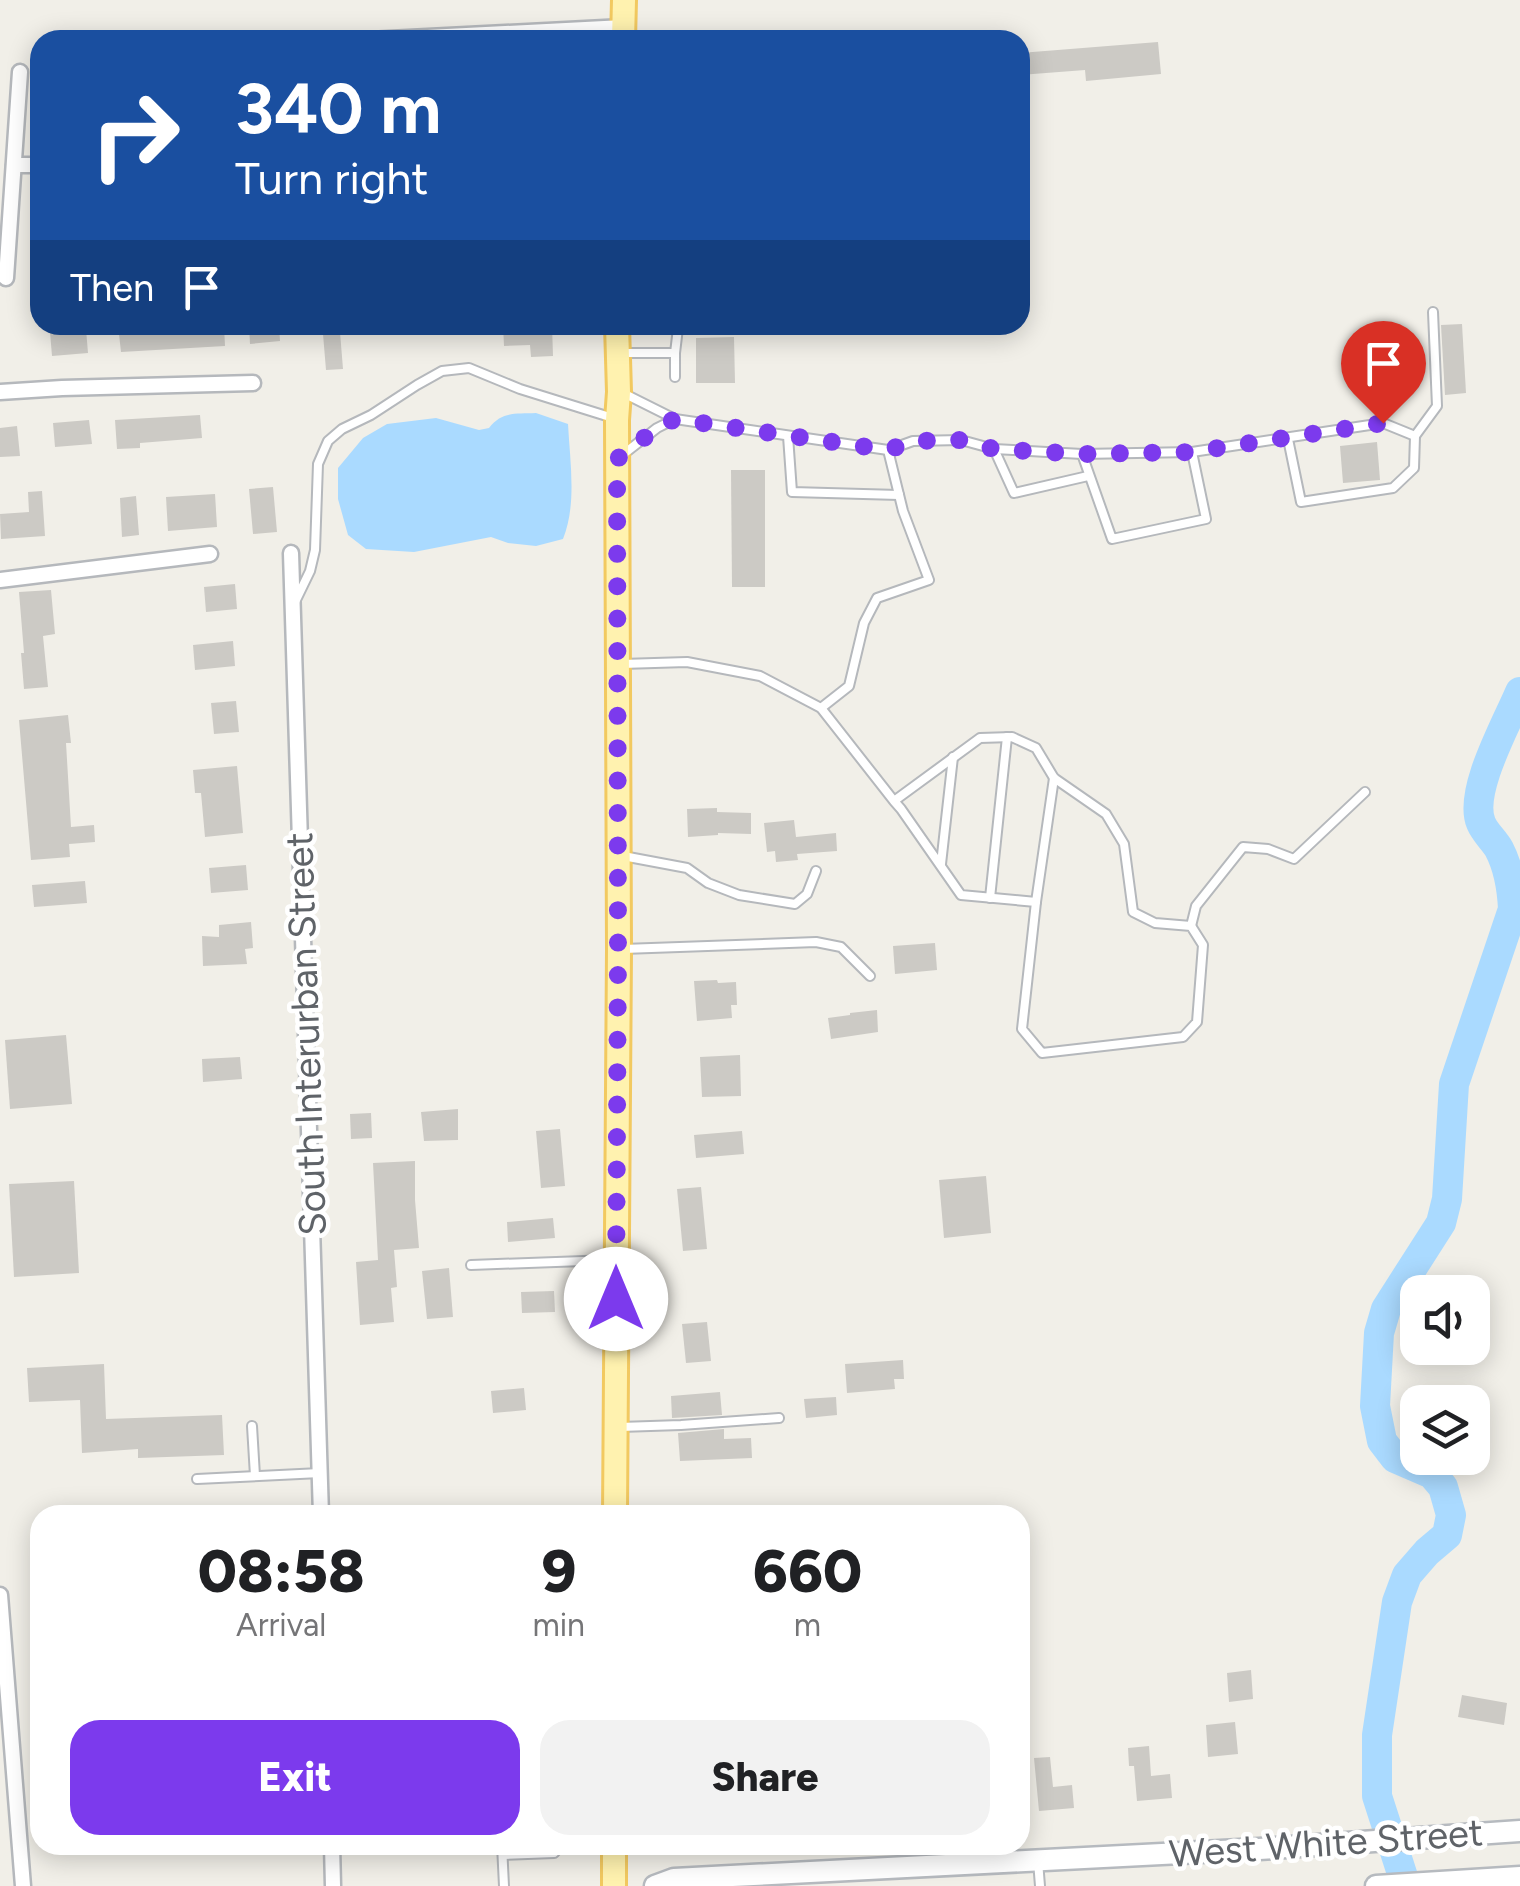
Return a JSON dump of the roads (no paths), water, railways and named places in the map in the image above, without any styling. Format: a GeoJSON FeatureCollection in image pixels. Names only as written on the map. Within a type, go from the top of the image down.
{"type":"FeatureCollection","features":[{"type":"Feature","properties":{"kind":"main road"},"geometry":{"type":"LineString","coordinates":[[624,0],[624,30]]}},
{"type":"Feature","properties":{"kind":"main road"},"geometry":{"type":"LineString","coordinates":[[615,1505],[617,335]]}},
{"type":"Feature","properties":{"kind":"main road","name":"West White Street"},"geometry":{"type":"LineString","coordinates":[[654,1886],[674,1879],[1288,1847],[1520,1830]]}},
{"type":"Feature","properties":{"kind":"main road"},"geometry":{"type":"LineString","coordinates":[[614,1855],[614,1886]]}},
{"type":"Feature","properties":{"kind":"main road","name":"West White Street"},"geometry":{"type":"LineString","coordinates":[[1376,1886],[1461,1880],[1493,1882],[1520,1877]]}},
{"type":"Feature","properties":{"kind":"street"},"geometry":{"type":"LineString","coordinates":[[6,278],[20,72]]}},
{"type":"Feature","properties":{"kind":"street"},"geometry":{"type":"LineString","coordinates":[[14,165],[30,165]]}},
{"type":"Feature","properties":{"kind":"street"},"geometry":{"type":"LineString","coordinates":[[0,392],[252,383]]}},
{"type":"Feature","properties":{"kind":"street","name":"South Interurban Street"},"geometry":{"type":"LineString","coordinates":[[291,553],[322,1505]]}},
{"type":"Feature","properties":{"kind":"street"},"geometry":{"type":"LineString","coordinates":[[0,580],[210,554]]}},
{"type":"Feature","properties":{"kind":"street"},"geometry":{"type":"LineString","coordinates":[[0,1596],[23,1886]]}},
{"type":"Feature","properties":{"kind":"street"},"geometry":{"type":"LineString","coordinates":[[332,1855],[333,1886]]}},
{"type":"Feature","properties":{"kind":"lane"},"geometry":{"type":"LineString","coordinates":[[1288,439],[1301,502],[1393,488],[1414,468],[1415,436],[1437,406],[1433,312]]}},
{"type":"Feature","properties":{"kind":"lane"},"geometry":{"type":"LineString","coordinates":[[675,377],[677,335]]}},
{"type":"Feature","properties":{"kind":"lane"},"geometry":{"type":"LineString","coordinates":[[616,353],[675,354]]}},
{"type":"Feature","properties":{"kind":"lane"},"geometry":{"type":"LineString","coordinates":[[293,605],[315,550],[318,464],[328,441],[417,384],[442,372],[468,368],[617,420]]}},
{"type":"Feature","properties":{"kind":"lane"},"geometry":{"type":"LineString","coordinates":[[619,392],[675,419],[888,450],[913,441],[961,440],[994,449],[1082,454],[1192,452],[1383,423],[1415,436]]}},
{"type":"Feature","properties":{"kind":"lane"},"geometry":{"type":"LineString","coordinates":[[617,459],[675,419]]}},
{"type":"Feature","properties":{"kind":"lane"},"geometry":{"type":"LineString","coordinates":[[788,436],[792,492],[899,494]]}},
{"type":"Feature","properties":{"kind":"lane"},"geometry":{"type":"LineString","coordinates":[[994,449],[1014,493],[1088,476]]}},
{"type":"Feature","properties":{"kind":"lane"},"geometry":{"type":"LineString","coordinates":[[822,708],[849,686],[864,623],[877,598],[929,580],[888,450]]}},
{"type":"Feature","properties":{"kind":"lane"},"geometry":{"type":"LineString","coordinates":[[1082,454],[1112,539],[1206,519],[1192,452]]}},
{"type":"Feature","properties":{"kind":"lane"},"geometry":{"type":"LineString","coordinates":[[618,664],[688,662],[760,676],[822,708],[961,895],[1036,902]]}},
{"type":"Feature","properties":{"kind":"lane"},"geometry":{"type":"LineString","coordinates":[[990,898],[1007,737]]}},
{"type":"Feature","properties":{"kind":"lane"},"geometry":{"type":"LineString","coordinates":[[894,801],[980,738],[1012,737],[1036,748],[1054,778],[1106,814],[1124,844],[1133,912],[1155,924],[1191,926]]}},
{"type":"Feature","properties":{"kind":"lane"},"geometry":{"type":"LineString","coordinates":[[941,864],[953,757]]}},
{"type":"Feature","properties":{"kind":"lane"},"geometry":{"type":"LineString","coordinates":[[1054,778],[1022,1029],[1042,1052],[1182,1037],[1198,1022],[1203,946],[1191,926],[1196,906],[1243,847],[1294,859],[1365,792]]}},
{"type":"Feature","properties":{"kind":"lane"},"geometry":{"type":"LineString","coordinates":[[618,856],[687,868],[739,896],[795,904],[807,894],[816,870]]}},
{"type":"Feature","properties":{"kind":"lane"},"geometry":{"type":"LineString","coordinates":[[618,950],[816,942],[840,948],[870,976]]}},
{"type":"Feature","properties":{"kind":"lane"},"geometry":{"type":"LineString","coordinates":[[470,1265],[616,1260]]}},
{"type":"Feature","properties":{"kind":"lane"},"geometry":{"type":"LineString","coordinates":[[615,1427],[779,1418]]}},
{"type":"Feature","properties":{"kind":"lane"},"geometry":{"type":"LineString","coordinates":[[252,1426],[255,1476]]}},
{"type":"Feature","properties":{"kind":"lane"},"geometry":{"type":"LineString","coordinates":[[197,1479],[320,1474]]}},
{"type":"Feature","properties":{"kind":"lane"},"geometry":{"type":"LineString","coordinates":[[502,1855],[504,1886]]}},
{"type":"Feature","properties":{"kind":"lane"},"geometry":{"type":"LineString","coordinates":[[1038,1860],[1040,1886]]}},
{"type":"Feature","properties":{"kind":"water"},"geometry":{"type":"Polygon","coordinates":[[[536,413],[568,424],[571,497],[563,539],[536,546],[491,537],[414,552],[366,549],[348,535],[338,499],[338,468],[363,438],[387,424],[436,418],[479,430],[489,428],[504,416],[536,413]]]}},
{"type":"Feature","properties":{"kind":"waterway"},"geometry":{"type":"LineString","coordinates":[[1406,1886],[1377,1796],[1377,1735],[1397,1602],[1407,1575],[1447,1535],[1451,1515],[1443,1487],[1432,1474],[1395,1458],[1382,1441],[1375,1406],[1379,1333],[1386,1309],[1441,1223],[1447,1199],[1454,1084],[1513,909],[1505,863],[1483,827],[1478,810],[1484,776],[1520,692]]}}]}
